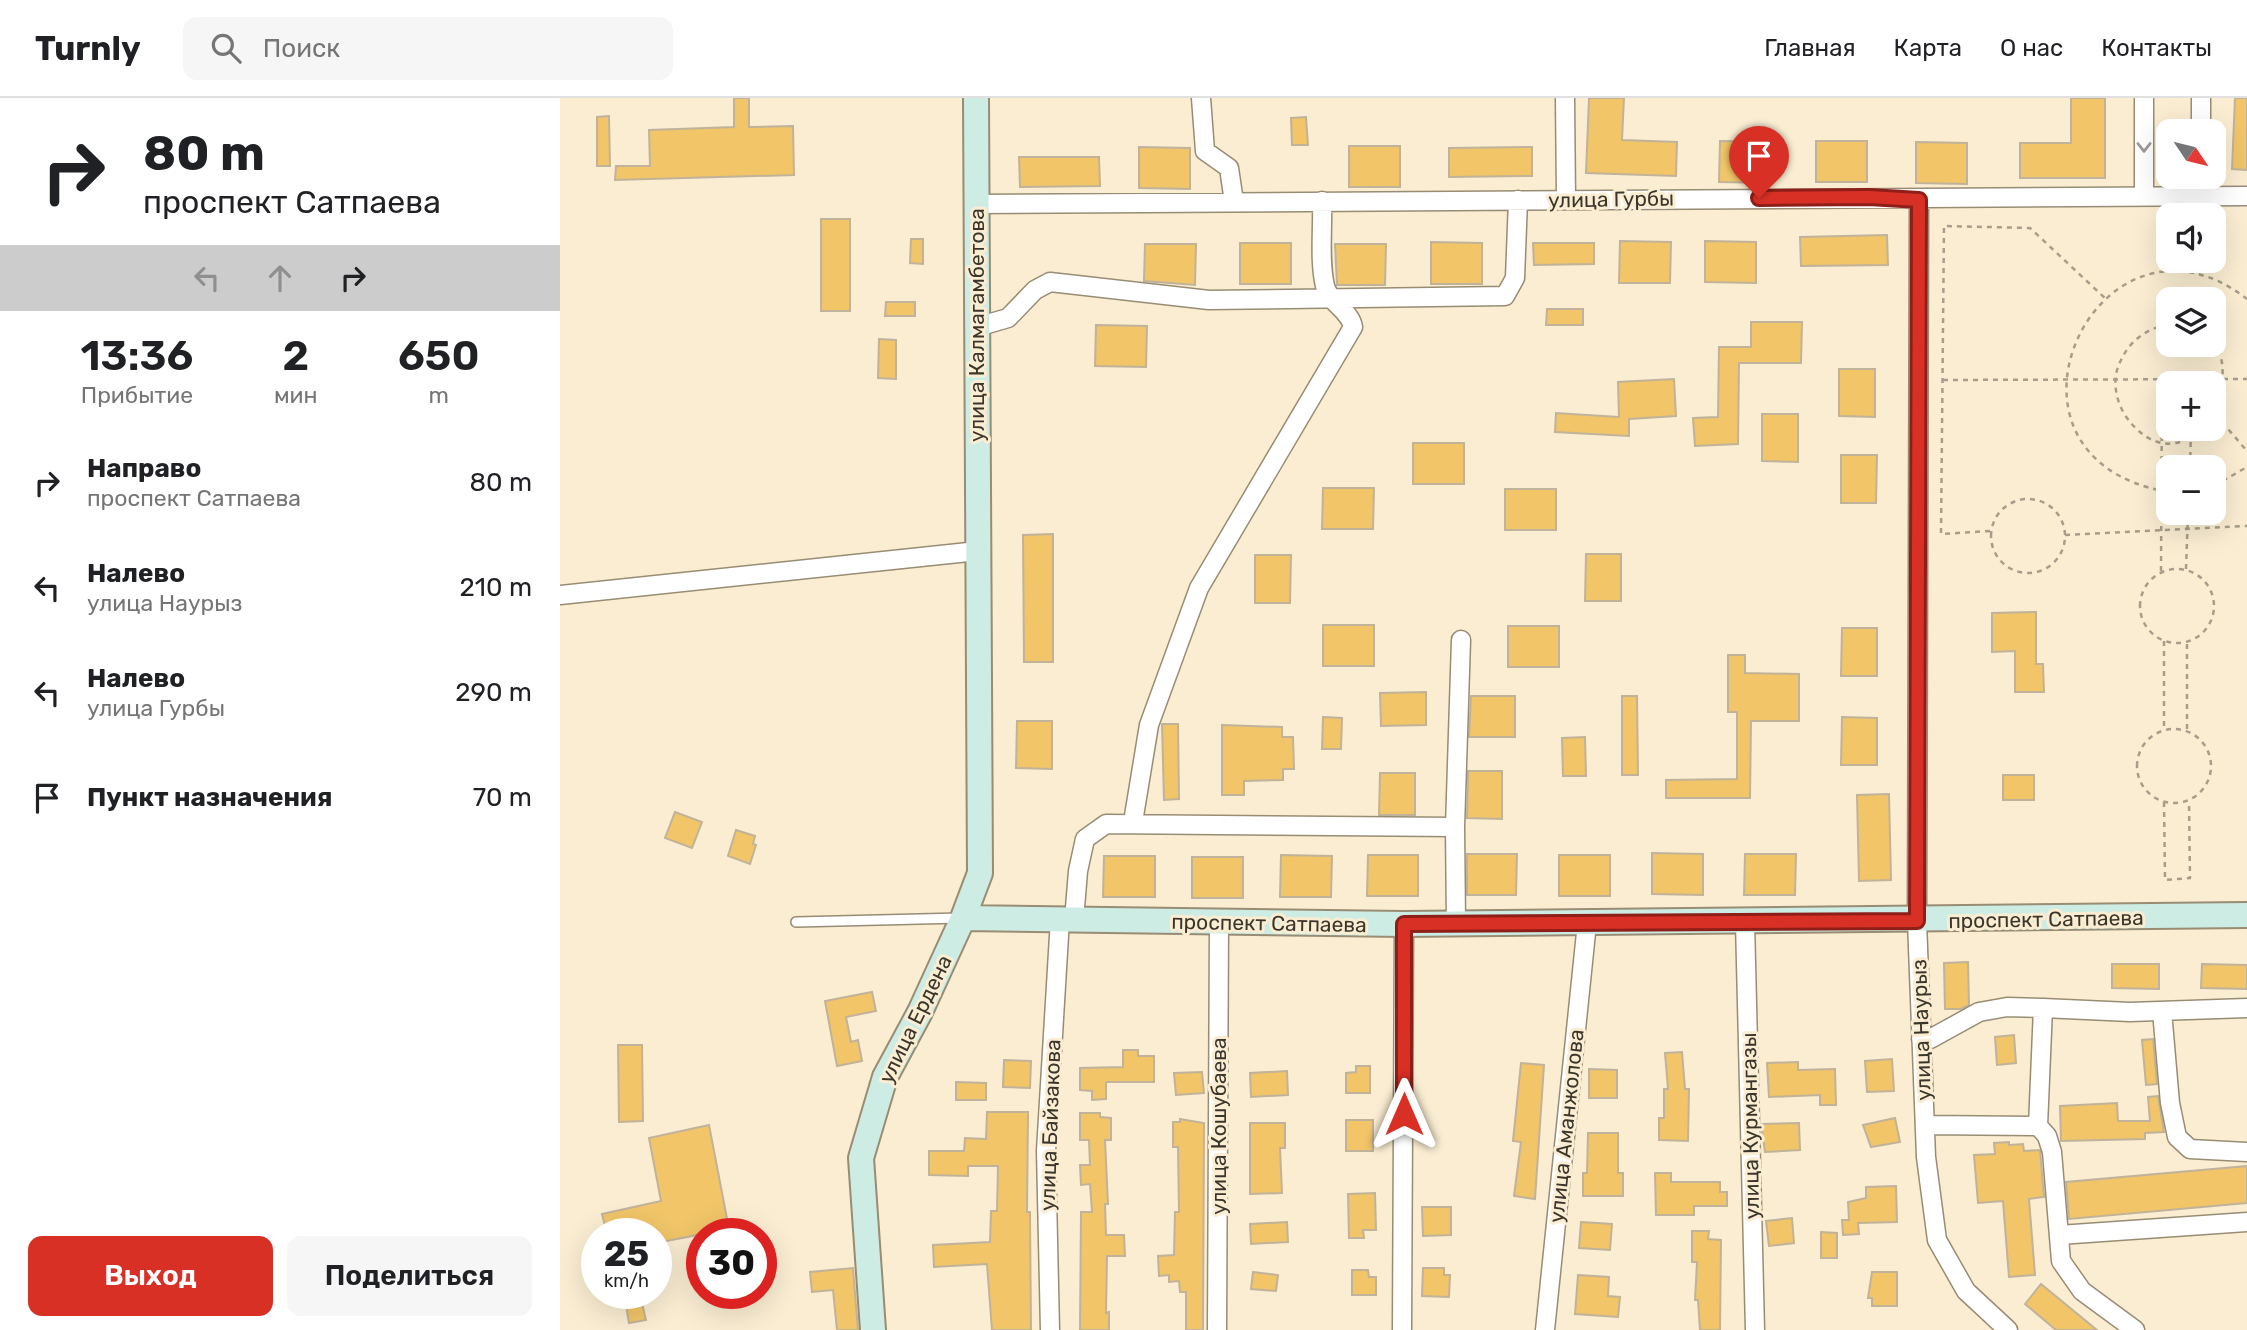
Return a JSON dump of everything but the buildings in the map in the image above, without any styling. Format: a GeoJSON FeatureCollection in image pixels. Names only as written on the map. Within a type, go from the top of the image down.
{"type":"FeatureCollection","features":[{"type":"Feature","properties":{"kind":"street","name":"улица Калмагамбетова"},"geometry":{"type":"LineString","coordinates":[[963,918],[980,873],[976,98]]}},
{"type":"Feature","properties":{"kind":"street"},"geometry":{"type":"LineString","coordinates":[[1201,98],[1205,152],[1229,168],[1234,202]]}},
{"type":"Feature","properties":{"kind":"street"},"geometry":{"type":"LineString","coordinates":[[1565,98],[1566,199]]}},
{"type":"Feature","properties":{"kind":"street"},"geometry":{"type":"LineString","coordinates":[[2144,98],[2144,196]]}},
{"type":"Feature","properties":{"kind":"street"},"geometry":{"type":"LineString","coordinates":[[2201,98],[2201,119]]}},
{"type":"Feature","properties":{"kind":"street"},"geometry":{"type":"LineString","coordinates":[[2201,189],[2201,196]]}},
{"type":"Feature","properties":{"kind":"street","name":"улица Гурбы"},"geometry":{"type":"LineString","coordinates":[[976,204],[1869,197],[1919,200],[2247,195]]}},
{"type":"Feature","properties":{"kind":"street"},"geometry":{"type":"LineString","coordinates":[[976,327],[1008,318],[1035,290],[1050,282],[1209,300],[1288,296],[1333,299],[1505,296],[1515,278],[1518,200]]}},
{"type":"Feature","properties":{"kind":"street","name":"улица Наурыз"},"geometry":{"type":"LineString","coordinates":[[1919,200],[1917,921],[1925,1125],[1937,1240],[1966,1291],[2008,1330]]}},
{"type":"Feature","properties":{"kind":"street"},"geometry":{"type":"LineString","coordinates":[[1133,822],[1149,725],[1170,675],[1199,589],[1287,435],[1350,335],[1352,319],[1325,286],[1322,201]]}},
{"type":"Feature","properties":{"kind":"street"},"geometry":{"type":"LineString","coordinates":[[560,595],[978,551]]}},
{"type":"Feature","properties":{"kind":"street"},"geometry":{"type":"LineString","coordinates":[[1456,924],[1455,827],[1461,640]]}},
{"type":"Feature","properties":{"kind":"street","name":"улица Байзакова"},"geometry":{"type":"LineString","coordinates":[[1050,1330],[1046,1151],[1067,920],[1085,839],[1106,824],[1133,822],[1455,827]]}},
{"type":"Feature","properties":{"kind":"street","name":"проспект Сатпаева"},"geometry":{"type":"LineString","coordinates":[[963,918],[1456,924],[1917,921],[2247,915]]}},
{"type":"Feature","properties":{"kind":"street","name":"улица Ердена"},"geometry":{"type":"LineString","coordinates":[[873,1330],[861,1158],[885,1077],[920,1012],[963,918]]}},
{"type":"Feature","properties":{"kind":"street","name":"улица Кошубаева"},"geometry":{"type":"LineString","coordinates":[[1217,1330],[1219,922]]}},
{"type":"Feature","properties":{"kind":"street","name":"улица Курмангазы"},"geometry":{"type":"LineString","coordinates":[[1745,922],[1755,1330]]}},
{"type":"Feature","properties":{"kind":"street","name":"улица Аманжолова"},"geometry":{"type":"LineString","coordinates":[[1545,1330],[1587,923]]}},
{"type":"Feature","properties":{"kind":"street"},"geometry":{"type":"LineString","coordinates":[[1402,1330],[1404,924]]}},
{"type":"Feature","properties":{"kind":"street"},"geometry":{"type":"LineString","coordinates":[[1922,1039],[1930,1039],[1979,1012],[2007,1007],[2162,1011],[2247,1008]]}},
{"type":"Feature","properties":{"kind":"street"},"geometry":{"type":"LineString","coordinates":[[2043,1008],[2038,1126],[2047,1136],[2052,1152],[2061,1261],[2069,1277],[2082,1291],[2135,1330]]}},
{"type":"Feature","properties":{"kind":"street"},"geometry":{"type":"LineString","coordinates":[[2162,1011],[2170,1102],[2177,1137],[2190,1149],[2247,1152]]}},
{"type":"Feature","properties":{"kind":"street"},"geometry":{"type":"LineString","coordinates":[[1925,1125],[2038,1126]]}},
{"type":"Feature","properties":{"kind":"street"},"geometry":{"type":"LineString","coordinates":[[2059,1235],[2247,1222]]}},
{"type":"Feature","properties":{"kind":"lane"},"geometry":{"type":"LineString","coordinates":[[796,922],[963,918]]}},
{"type":"Feature","properties":{"kind":"path"},"geometry":{"type":"LineString","coordinates":[[1990,531],[1941,534],[1944,226],[2030,228],[2106,299]]}},
{"type":"Feature","properties":{"kind":"path"},"geometry":{"type":"LineString","coordinates":[[2156,490],[2139,487],[2106,469],[2082,441],[2068,406],[2066,369],[2077,334],[2106,299],[2126,284],[2160,273],[2196,274],[2230,285],[2247,298]]}},
{"type":"Feature","properties":{"kind":"path"},"geometry":{"type":"LineString","coordinates":[[2156,327],[2136,338],[2124,353],[2116,381],[2122,410],[2133,426],[2150,438],[2162,442],[2190,442],[2190,455]]}},
{"type":"Feature","properties":{"kind":"path"},"geometry":{"type":"LineString","coordinates":[[2226,380],[2247,379]]}},
{"type":"Feature","properties":{"kind":"path"},"geometry":{"type":"LineString","coordinates":[[1943,380],[2156,380]]}},
{"type":"Feature","properties":{"kind":"path"},"geometry":{"type":"LineString","coordinates":[[2235,380],[2236,386]]}},
{"type":"Feature","properties":{"kind":"path"},"geometry":{"type":"LineString","coordinates":[[2226,427],[2247,451]]}},
{"type":"Feature","properties":{"kind":"path"},"geometry":{"type":"LineString","coordinates":[[2162,442],[2162,455]]}},
{"type":"Feature","properties":{"kind":"path"},"geometry":{"type":"LineString","coordinates":[[2226,479],[2247,467]]}},
{"type":"Feature","properties":{"kind":"path"},"geometry":{"type":"LineString","coordinates":[[2024,498],[2048,504],[2057,513],[2065,535],[2064,547],[2050,567],[2027,574],[2004,565],[1996,556],[1990,531],[2001,509],[2024,498]]}},
{"type":"Feature","properties":{"kind":"path"},"geometry":{"type":"LineString","coordinates":[[2161,571],[2162,525]]}},
{"type":"Feature","properties":{"kind":"path"},"geometry":{"type":"LineString","coordinates":[[2186,569],[2188,525]]}},
{"type":"Feature","properties":{"kind":"path"},"geometry":{"type":"LineString","coordinates":[[2065,535],[2247,526]]}},
{"type":"Feature","properties":{"kind":"path"},"geometry":{"type":"LineString","coordinates":[[2186,569],[2206,582],[2214,605],[2207,628],[2188,642],[2164,641],[2145,625],[2139,601],[2150,579],[2161,571],[2186,569]]}},
{"type":"Feature","properties":{"kind":"path"},"geometry":{"type":"LineString","coordinates":[[2164,641],[2164,730]]}},
{"type":"Feature","properties":{"kind":"path"},"geometry":{"type":"LineString","coordinates":[[2187,731],[2188,642]]}},
{"type":"Feature","properties":{"kind":"path"},"geometry":{"type":"LineString","coordinates":[[2164,730],[2187,731],[2203,742],[2211,765],[2204,788],[2189,802],[2164,802],[2150,795],[2142,786],[2137,761],[2148,739],[2164,730]]}},
{"type":"Feature","properties":{"kind":"path"},"geometry":{"type":"LineString","coordinates":[[2164,802],[2165,880],[2190,878],[2189,802]]}},
{"type":"Feature","properties":{"kind":"route"},"geometry":{"type":"LineString","coordinates":[[1404,1114],[1404,924],[1917,921],[1919,200],[1869,197],[1759,198]]}}]}
